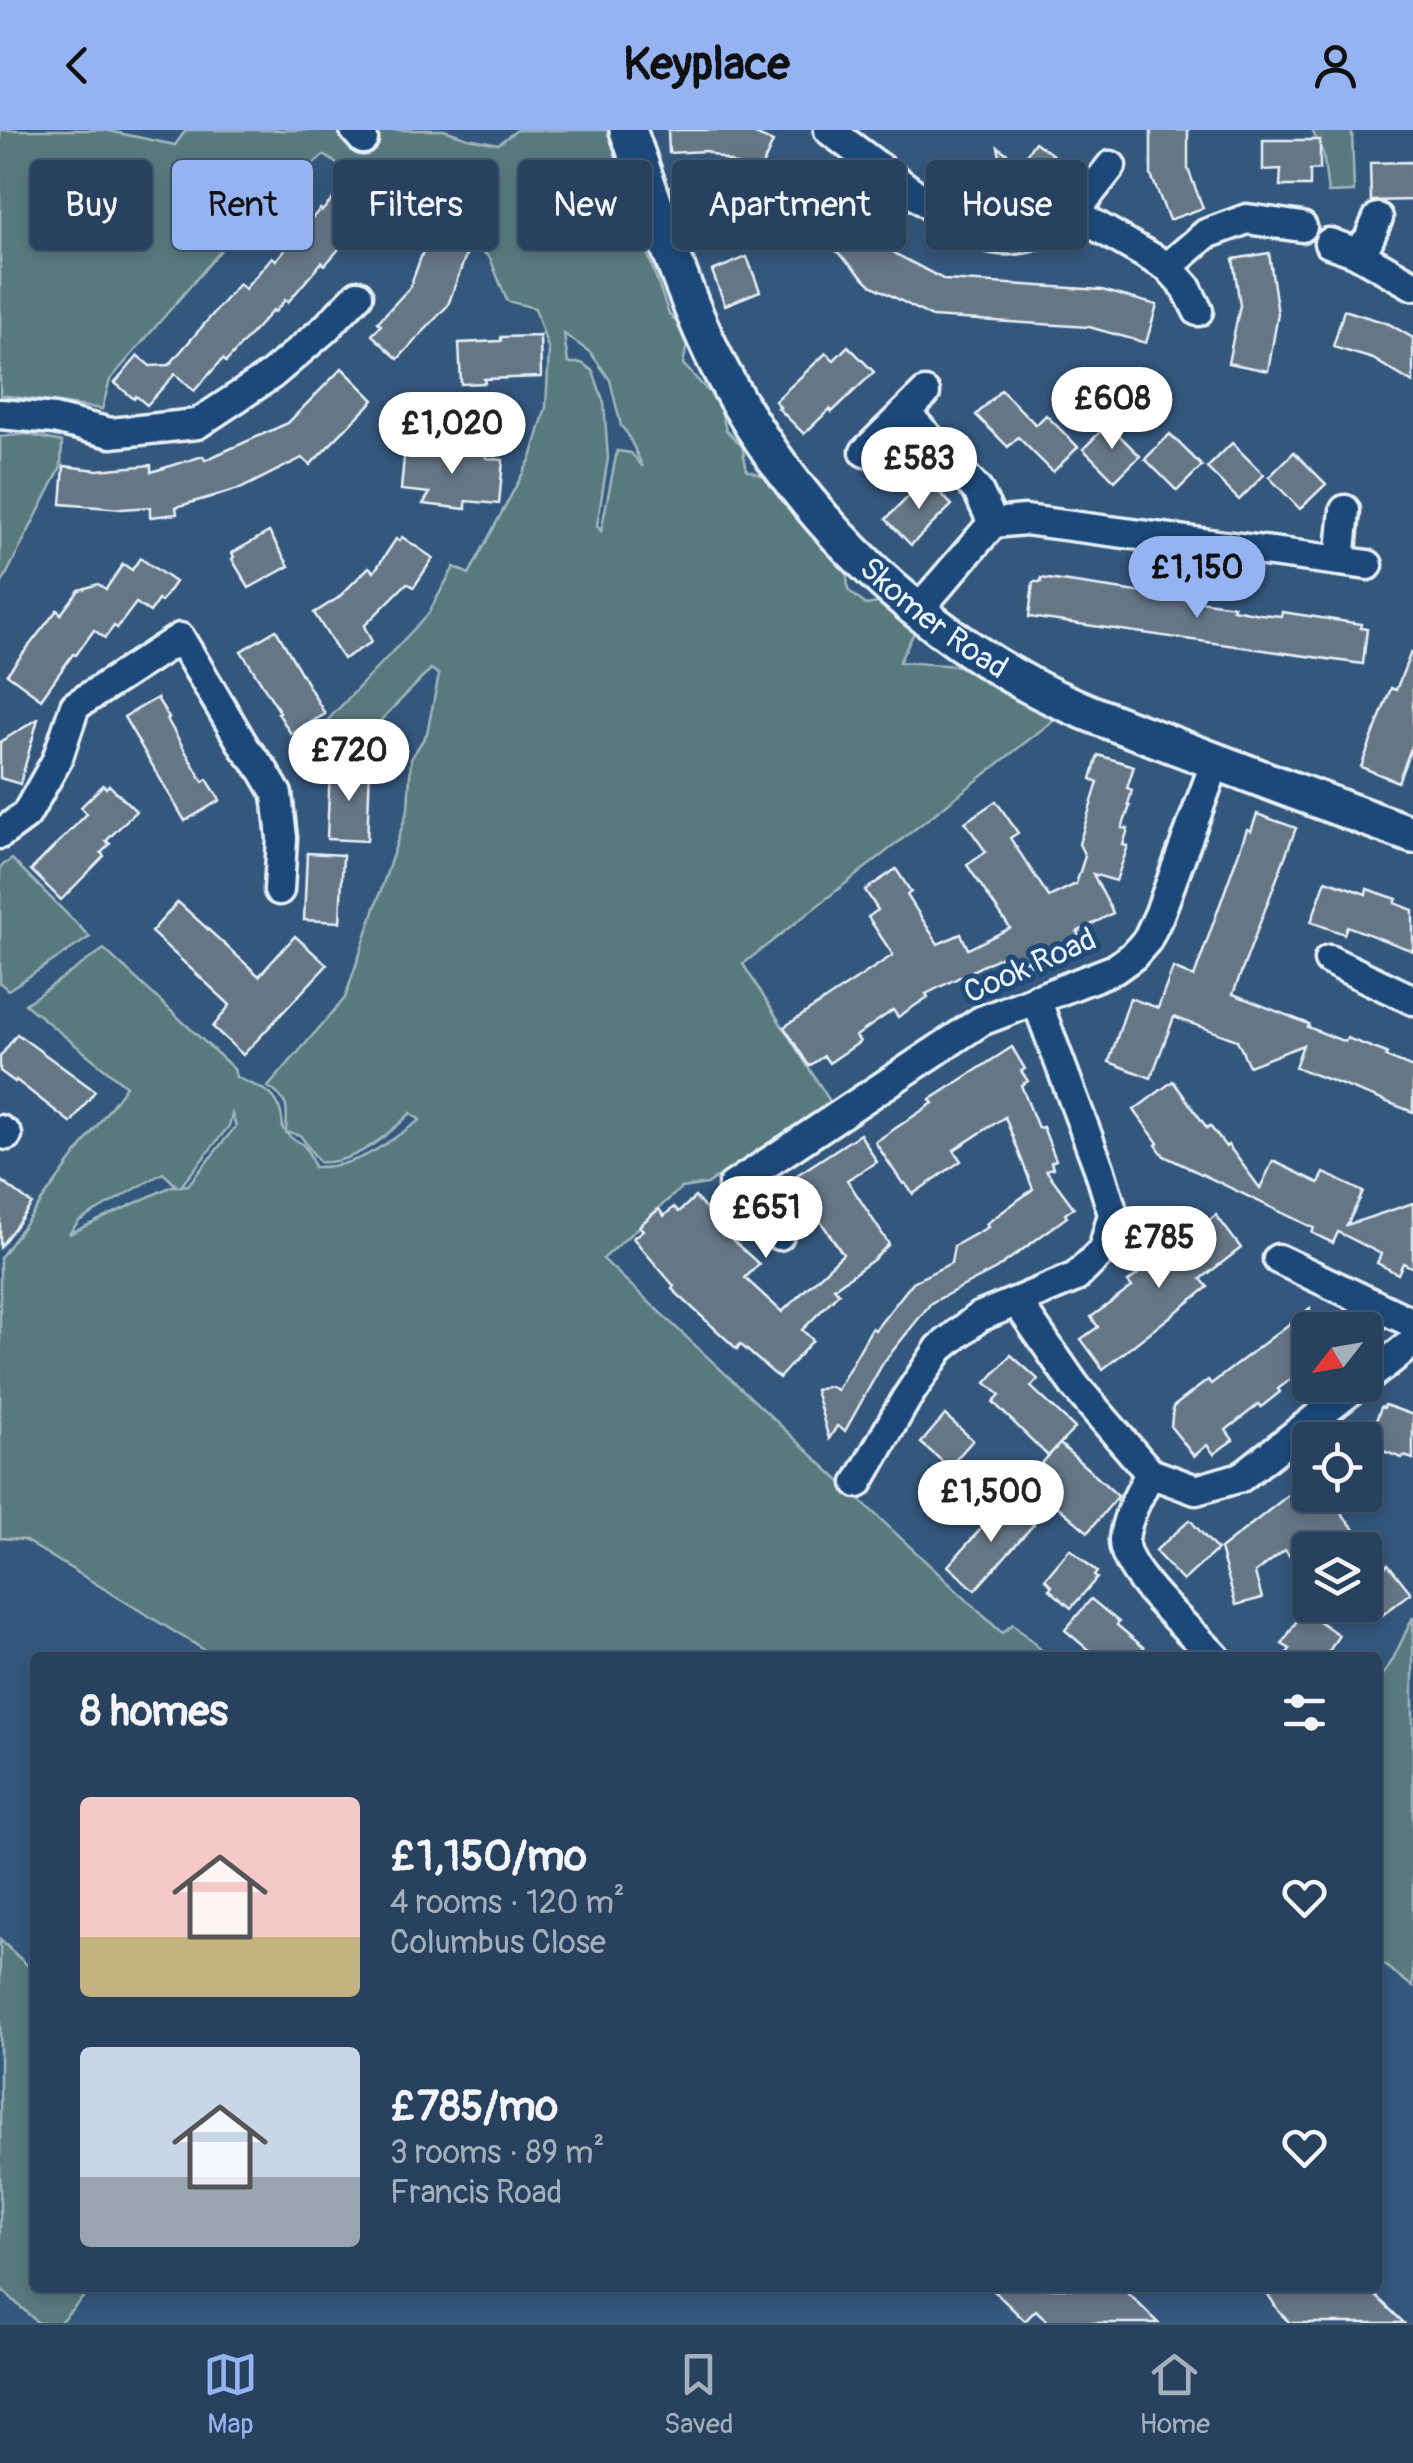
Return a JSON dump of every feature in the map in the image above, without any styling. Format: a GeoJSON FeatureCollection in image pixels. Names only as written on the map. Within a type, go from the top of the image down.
{"type":"FeatureCollection","features":[{"type":"Feature","properties":{"kind":"street","name":"Skomer Road"},"geometry":{"type":"LineString","coordinates":[[628,130],[698,320],[721,370],[776,460],[825,521],[882,579],[990,662],[1032,686],[1105,720],[1413,835]]}},
{"type":"Feature","properties":{"kind":"street"},"geometry":{"type":"LineString","coordinates":[[829,130],[926,202]]}},
{"type":"Feature","properties":{"kind":"street"},"geometry":{"type":"LineString","coordinates":[[1087,198],[1112,166]]}},
{"type":"Feature","properties":{"kind":"street"},"geometry":{"type":"LineString","coordinates":[[1378,218],[1368,241],[1342,247],[1413,284]]}},
{"type":"Feature","properties":{"kind":"street"},"geometry":{"type":"LineString","coordinates":[[1168,266],[1206,234],[1247,220],[1302,227]]}},
{"type":"Feature","properties":{"kind":"street"},"geometry":{"type":"LineString","coordinates":[[1087,221],[1168,266],[1186,287],[1198,311]]}},
{"type":"Feature","properties":{"kind":"street"},"geometry":{"type":"LineString","coordinates":[[0,414],[54,419],[111,433],[197,424],[271,375],[358,295]]}},
{"type":"Feature","properties":{"kind":"street"},"geometry":{"type":"LineString","coordinates":[[865,452],[916,403],[978,491],[993,524]]}},
{"type":"Feature","properties":{"kind":"street"},"geometry":{"type":"LineString","coordinates":[[1340,561],[1345,510]]}},
{"type":"Feature","properties":{"kind":"street"},"geometry":{"type":"LineString","coordinates":[[918,610],[993,524],[1026,520],[1368,565]]}},
{"type":"Feature","properties":{"kind":"street"},"geometry":{"type":"LineString","coordinates":[[0,834],[26,815],[58,760],[75,706],[180,638],[277,794],[282,838],[279,890]]}},
{"type":"Feature","properties":{"kind":"street","name":"Cook Road"},"geometry":{"type":"LineString","coordinates":[[779,1235],[733,1186],[982,1022],[1115,969],[1133,956],[1147,940],[1159,915],[1216,762]]}},
{"type":"Feature","properties":{"kind":"street"},"geometry":{"type":"LineString","coordinates":[[1329,960],[1413,1000]]}},
{"type":"Feature","properties":{"kind":"street"},"geometry":{"type":"LineString","coordinates":[[858,1483],[940,1348],[980,1318],[1076,1278],[1104,1250],[1113,1214],[1100,1168],[1036,1000]]}},
{"type":"Feature","properties":{"kind":"street"},"geometry":{"type":"LineString","coordinates":[[1278,1259],[1413,1324]]}},
{"type":"Feature","properties":{"kind":"street"},"geometry":{"type":"LineString","coordinates":[[1017,1302],[1075,1386],[1150,1473],[1196,1490],[1241,1477],[1336,1402]]}},
{"type":"Feature","properties":{"kind":"street"},"geometry":{"type":"LineString","coordinates":[[1382,1367],[1413,1342]]}},
{"type":"Feature","properties":{"kind":"street"},"geometry":{"type":"LineString","coordinates":[[1150,1473],[1130,1512],[1124,1544],[1136,1575],[1210,1652]]}},
{"type":"Feature","properties":{"kind":"green space"},"geometry":{"type":"Polygon","coordinates":[[[0,130],[104,130],[175,145],[186,130],[444,130],[498,144],[517,130],[611,130],[617,160],[518,160],[518,250],[646,250],[669,314],[689,335],[683,364],[719,403],[726,430],[742,446],[747,470],[786,484],[846,561],[848,590],[866,605],[878,603],[915,631],[899,662],[959,666],[1054,720],[743,964],[831,1103],[707,1184],[681,1188],[603,1259],[1002,1633],[1013,1624],[1044,1652],[208,1652],[24,1540],[0,1538],[0,1258],[126,1086],[25,1004],[104,949],[234,1069],[236,1077],[270,1094],[279,1107],[286,1131],[286,1105],[268,1087],[345,998],[408,809],[411,759],[427,733],[439,675],[431,669],[353,753],[328,766],[307,742],[428,614],[454,567],[469,574],[531,458],[546,407],[549,351],[535,308],[507,301],[490,258],[480,250],[498,250],[498,160],[333,161],[324,155],[313,164],[313,160],[172,160],[172,250],[221,250],[110,380],[102,409],[0,395],[0,130]],[[564,334],[568,363],[582,363],[593,371],[604,403],[608,458],[597,526],[601,531],[617,451],[631,453],[643,467],[621,426],[610,380],[591,353],[564,334]],[[411,1113],[369,1147],[332,1162],[319,1162],[300,1135],[286,1132],[306,1149],[314,1167],[330,1166],[371,1153],[420,1120],[411,1113]],[[232,1114],[229,1126],[181,1186],[188,1185],[236,1126],[232,1114]],[[163,1173],[79,1221],[69,1234],[172,1186],[177,1186],[163,1173]]]}},
{"type":"Feature","properties":{"kind":"green space"},"geometry":{"type":"Polygon","coordinates":[[[1312,130],[1352,130],[1354,192],[1328,193],[1323,153],[1312,130]]]}},
{"type":"Feature","properties":{"kind":"green space"},"geometry":{"type":"Polygon","coordinates":[[[26,434],[62,442],[61,467],[0,587],[0,437],[26,434]]]}},
{"type":"Feature","properties":{"kind":"green space"},"geometry":{"type":"Polygon","coordinates":[[[12,859],[90,937],[8,990],[0,983],[0,867],[12,859]]]}},
{"type":"Feature","properties":{"kind":"green space"},"geometry":{"type":"Polygon","coordinates":[[[1413,1617],[1413,1987],[1382,1963],[1382,1677],[1413,1617]]]}},
{"type":"Feature","properties":{"kind":"green space"},"geometry":{"type":"Polygon","coordinates":[[[0,1940],[30,1967],[30,2292],[88,2292],[59,2323],[38,2323],[0,2288],[0,1940]]]}},
{"type":"Feature","properties":{"kind":"building"},"geometry":{"type":"Polygon","coordinates":[[[668,130],[747,130],[773,142],[765,160],[726,160],[706,151],[669,153],[668,130]]]}},
{"type":"Feature","properties":{"kind":"building"},"geometry":{"type":"Polygon","coordinates":[[[1151,130],[1188,130],[1188,169],[1203,208],[1169,220],[1151,175],[1151,130]]]}},
{"type":"Feature","properties":{"kind":"building"},"geometry":{"type":"Polygon","coordinates":[[[1263,140],[1320,140],[1320,169],[1310,170],[1310,186],[1280,186],[1281,169],[1263,170],[1263,140]]]}},
{"type":"Feature","properties":{"kind":"building"},"geometry":{"type":"Polygon","coordinates":[[[1035,142],[1060,160],[1022,160],[1035,142]]]}},
{"type":"Feature","properties":{"kind":"building"},"geometry":{"type":"Polygon","coordinates":[[[998,147],[1016,160],[1001,160],[998,147]]]}},
{"type":"Feature","properties":{"kind":"building"},"geometry":{"type":"Polygon","coordinates":[[[1412,162],[1412,200],[1371,201],[1370,163],[1412,162]]]}},
{"type":"Feature","properties":{"kind":"building"},"geometry":{"type":"Polygon","coordinates":[[[333,199],[333,250],[338,250],[194,391],[175,374],[147,405],[115,383],[138,356],[150,366],[169,365],[239,284],[245,289],[272,257],[276,260],[285,250],[313,250],[313,217],[333,199]]]}},
{"type":"Feature","properties":{"kind":"building"},"geometry":{"type":"Polygon","coordinates":[[[424,250],[463,250],[462,254],[466,255],[448,305],[398,359],[372,335],[381,325],[378,322],[410,287],[424,250]]]}},
{"type":"Feature","properties":{"kind":"building"},"geometry":{"type":"Polygon","coordinates":[[[836,250],[892,250],[945,280],[1102,290],[1157,305],[1146,343],[1089,327],[932,317],[871,285],[836,250]]]}},
{"type":"Feature","properties":{"kind":"building"},"geometry":{"type":"Polygon","coordinates":[[[1269,253],[1278,314],[1268,371],[1228,363],[1240,305],[1233,259],[1269,253]]]}},
{"type":"Feature","properties":{"kind":"building"},"geometry":{"type":"Polygon","coordinates":[[[747,257],[760,291],[725,305],[712,271],[747,257]]]}},
{"type":"Feature","properties":{"kind":"building"},"geometry":{"type":"Polygon","coordinates":[[[1344,310],[1389,324],[1413,338],[1413,383],[1373,359],[1333,347],[1344,310]]]}},
{"type":"Feature","properties":{"kind":"building"},"geometry":{"type":"Polygon","coordinates":[[[540,336],[541,377],[461,384],[459,343],[540,336]]]}},
{"type":"Feature","properties":{"kind":"building"},"geometry":{"type":"Polygon","coordinates":[[[848,346],[874,372],[804,434],[775,401],[826,353],[834,360],[848,346]]]}},
{"type":"Feature","properties":{"kind":"building"},"geometry":{"type":"Polygon","coordinates":[[[342,368],[374,400],[310,465],[302,458],[242,488],[176,507],[177,514],[150,517],[150,507],[61,504],[64,466],[97,470],[151,465],[151,472],[203,456],[205,460],[288,423],[342,368]]]}},
{"type":"Feature","properties":{"kind":"building"},"geometry":{"type":"Polygon","coordinates":[[[1001,390],[1036,425],[1046,415],[1078,447],[1053,472],[1018,437],[1008,447],[976,415],[1001,390]]]}},
{"type":"Feature","properties":{"kind":"building"},"geometry":{"type":"Polygon","coordinates":[[[1108,424],[1140,456],[1115,481],[1083,449],[1108,424]]]}},
{"type":"Feature","properties":{"kind":"building"},"geometry":{"type":"Polygon","coordinates":[[[1170,434],[1202,466],[1177,491],[1145,459],[1170,434]]]}},
{"type":"Feature","properties":{"kind":"building"},"geometry":{"type":"Polygon","coordinates":[[[1232,443],[1264,475],[1239,500],[1207,468],[1232,443]]]}},
{"type":"Feature","properties":{"kind":"building"},"geometry":{"type":"Polygon","coordinates":[[[405,446],[486,454],[486,458],[503,460],[499,504],[466,501],[466,509],[423,504],[430,493],[401,490],[405,446]]]}},
{"type":"Feature","properties":{"kind":"building"},"geometry":{"type":"Polygon","coordinates":[[[1294,452],[1326,484],[1300,509],[1269,477],[1294,452]]]}},
{"type":"Feature","properties":{"kind":"building"},"geometry":{"type":"Polygon","coordinates":[[[926,479],[952,505],[911,545],[886,519],[926,479]]]}},
{"type":"Feature","properties":{"kind":"building"},"geometry":{"type":"Polygon","coordinates":[[[269,532],[289,566],[249,588],[232,553],[269,532]]]}},
{"type":"Feature","properties":{"kind":"building"},"geometry":{"type":"Polygon","coordinates":[[[402,537],[433,558],[414,587],[407,583],[364,626],[372,642],[343,659],[314,613],[338,598],[369,567],[374,572],[396,539],[402,537]]]}},
{"type":"Feature","properties":{"kind":"building"},"geometry":{"type":"Polygon","coordinates":[[[140,558],[175,582],[150,612],[136,603],[105,638],[94,630],[41,699],[7,674],[57,610],[61,614],[79,590],[98,584],[106,589],[123,564],[132,570],[140,558]]]}},
{"type":"Feature","properties":{"kind":"building"},"geometry":{"type":"Polygon","coordinates":[[[1041,578],[1234,606],[1233,609],[1260,614],[1281,616],[1282,612],[1361,624],[1360,628],[1367,629],[1363,664],[1029,617],[1033,582],[1041,582],[1041,578]]]}},
{"type":"Feature","properties":{"kind":"building"},"geometry":{"type":"Polygon","coordinates":[[[276,630],[325,714],[291,734],[241,651],[276,630]]]}},
{"type":"Feature","properties":{"kind":"building"},"geometry":{"type":"Polygon","coordinates":[[[1411,652],[1413,743],[1398,782],[1361,767],[1391,688],[1396,690],[1411,652]]]}},
{"type":"Feature","properties":{"kind":"building"},"geometry":{"type":"Polygon","coordinates":[[[157,698],[203,782],[207,779],[220,800],[185,821],[124,717],[157,698]]]}},
{"type":"Feature","properties":{"kind":"building"},"geometry":{"type":"Polygon","coordinates":[[[38,719],[20,784],[0,778],[0,742],[38,719]]]}},
{"type":"Feature","properties":{"kind":"building"},"geometry":{"type":"Polygon","coordinates":[[[1098,755],[1134,766],[1127,788],[1132,790],[1130,806],[1122,828],[1128,829],[1123,845],[1128,846],[1116,881],[1093,874],[1113,913],[1077,932],[1081,939],[1031,965],[1028,960],[1009,970],[1002,956],[926,994],[928,997],[898,1017],[893,1010],[856,1036],[860,1042],[829,1063],[824,1056],[809,1066],[784,1027],[893,955],[868,917],[878,910],[865,890],[896,869],[911,892],[907,895],[938,944],[961,934],[968,949],[1010,928],[967,865],[986,852],[965,822],[996,801],[1018,833],[1010,838],[1049,897],[1076,884],[1085,856],[1079,844],[1098,782],[1091,779],[1098,755]]]}},
{"type":"Feature","properties":{"kind":"building"},"geometry":{"type":"Polygon","coordinates":[[[330,767],[370,768],[367,841],[327,839],[330,767]]]}},
{"type":"Feature","properties":{"kind":"building"},"geometry":{"type":"Polygon","coordinates":[[[103,785],[109,785],[136,811],[106,841],[110,844],[101,853],[104,856],[61,900],[31,870],[87,814],[81,807],[103,785]]]}},
{"type":"Feature","properties":{"kind":"building"},"geometry":{"type":"Polygon","coordinates":[[[1257,814],[1296,828],[1233,994],[1345,1042],[1347,1038],[1387,1053],[1386,1057],[1413,1068],[1413,1112],[1295,1067],[1303,1045],[1249,1066],[1237,1040],[1174,1017],[1151,1078],[1109,1062],[1130,998],[1158,1008],[1173,968],[1194,977],[1247,829],[1251,831],[1257,814]]]}},
{"type":"Feature","properties":{"kind":"building"},"geometry":{"type":"Polygon","coordinates":[[[307,853],[343,855],[340,922],[304,920],[307,853]]]}},
{"type":"Feature","properties":{"kind":"building"},"geometry":{"type":"Polygon","coordinates":[[[1326,880],[1366,894],[1367,889],[1397,899],[1395,903],[1413,910],[1413,951],[1347,926],[1344,934],[1311,922],[1326,880]]]}},
{"type":"Feature","properties":{"kind":"building"},"geometry":{"type":"Polygon","coordinates":[[[178,902],[259,976],[295,936],[327,965],[243,1055],[213,1027],[230,1005],[151,932],[178,902]]]}},
{"type":"Feature","properties":{"kind":"building"},"geometry":{"type":"Polygon","coordinates":[[[17,1034],[95,1091],[71,1123],[0,1071],[0,1057],[17,1034]]]}},
{"type":"Feature","properties":{"kind":"building"},"geometry":{"type":"Polygon","coordinates":[[[1012,1047],[1028,1081],[1021,1085],[1056,1160],[1051,1162],[1053,1168],[1046,1170],[1074,1208],[996,1269],[931,1303],[883,1363],[845,1431],[837,1426],[829,1439],[815,1390],[830,1386],[837,1390],[872,1328],[875,1330],[913,1282],[951,1263],[954,1246],[988,1227],[986,1224],[1033,1189],[1005,1117],[954,1150],[961,1161],[913,1194],[875,1142],[933,1103],[930,1100],[1012,1047]]]}},
{"type":"Feature","properties":{"kind":"building"},"geometry":{"type":"Polygon","coordinates":[[[1173,1081],[1207,1128],[1210,1126],[1228,1145],[1260,1188],[1273,1161],[1319,1183],[1324,1173],[1363,1192],[1347,1225],[1413,1203],[1413,1268],[1403,1263],[1398,1274],[1377,1263],[1381,1254],[1338,1232],[1333,1243],[1312,1233],[1314,1228],[1164,1156],[1134,1110],[1173,1081]]]}},
{"type":"Feature","properties":{"kind":"building"},"geometry":{"type":"Polygon","coordinates":[[[860,1134],[877,1162],[847,1180],[889,1244],[834,1288],[839,1293],[802,1330],[813,1340],[779,1378],[740,1344],[737,1349],[672,1289],[674,1286],[633,1238],[643,1230],[639,1226],[659,1209],[664,1216],[674,1207],[679,1212],[695,1197],[713,1217],[710,1220],[759,1264],[745,1278],[782,1312],[843,1254],[799,1190],[805,1186],[797,1175],[860,1134]]]}},
{"type":"Feature","properties":{"kind":"building"},"geometry":{"type":"Polygon","coordinates":[[[0,1180],[32,1204],[0,1247],[0,1180]]]}},
{"type":"Feature","properties":{"kind":"building"},"geometry":{"type":"Polygon","coordinates":[[[1216,1215],[1241,1248],[1201,1279],[1208,1287],[1103,1369],[1081,1339],[1098,1327],[1091,1317],[1132,1287],[1128,1282],[1144,1269],[1138,1260],[1157,1245],[1164,1255],[1216,1215]]]}},
{"type":"Feature","properties":{"kind":"building"},"geometry":{"type":"Polygon","coordinates":[[[1292,1322],[1292,1378],[1261,1407],[1259,1404],[1226,1430],[1233,1440],[1214,1454],[1207,1445],[1194,1456],[1171,1427],[1173,1407],[1208,1380],[1211,1384],[1292,1322]]]}},
{"type":"Feature","properties":{"kind":"building"},"geometry":{"type":"Polygon","coordinates":[[[1011,1355],[1038,1379],[1031,1387],[1075,1428],[1048,1456],[993,1402],[1000,1395],[986,1383],[1011,1355]]]}},
{"type":"Feature","properties":{"kind":"building"},"geometry":{"type":"Polygon","coordinates":[[[1385,1405],[1413,1415],[1413,1459],[1382,1451],[1382,1422],[1375,1422],[1381,1407],[1385,1405]]]}},
{"type":"Feature","properties":{"kind":"building"},"geometry":{"type":"Polygon","coordinates":[[[945,1415],[973,1440],[949,1467],[921,1443],[945,1415]]]}},
{"type":"Feature","properties":{"kind":"building"},"geometry":{"type":"Polygon","coordinates":[[[1060,1444],[1118,1496],[1088,1532],[1038,1490],[1052,1474],[1041,1464],[1060,1444]]]}},
{"type":"Feature","properties":{"kind":"building"},"geometry":{"type":"Polygon","coordinates":[[[1292,1492],[1292,1512],[1340,1512],[1357,1532],[1292,1532],[1292,1557],[1285,1550],[1255,1573],[1262,1598],[1236,1605],[1220,1549],[1292,1492]]]}},
{"type":"Feature","properties":{"kind":"building"},"geometry":{"type":"Polygon","coordinates":[[[1007,1499],[1034,1524],[975,1590],[948,1566],[1007,1499]]]}},
{"type":"Feature","properties":{"kind":"building"},"geometry":{"type":"Polygon","coordinates":[[[1190,1520],[1217,1550],[1183,1581],[1155,1551],[1190,1520]]]}},
{"type":"Feature","properties":{"kind":"building"},"geometry":{"type":"Polygon","coordinates":[[[1070,1549],[1097,1572],[1097,1578],[1071,1608],[1049,1589],[1052,1586],[1045,1579],[1070,1549]]]}},
{"type":"Feature","properties":{"kind":"building"},"geometry":{"type":"Polygon","coordinates":[[[1382,1563],[1385,1567],[1388,1564],[1411,1593],[1382,1615],[1382,1563]]]}},
{"type":"Feature","properties":{"kind":"building"},"geometry":{"type":"Polygon","coordinates":[[[1091,1599],[1149,1652],[1091,1652],[1065,1630],[1091,1599]]]}},
{"type":"Feature","properties":{"kind":"building"},"geometry":{"type":"Polygon","coordinates":[[[1296,1622],[1320,1622],[1339,1635],[1329,1652],[1288,1652],[1290,1649],[1282,1644],[1296,1622]]]}},
{"type":"Feature","properties":{"kind":"building"},"geometry":{"type":"Polygon","coordinates":[[[995,2292],[1127,2292],[1158,2323],[1049,2323],[1036,2310],[1025,2321],[995,2292]]]}},
{"type":"Feature","properties":{"kind":"building"},"geometry":{"type":"Polygon","coordinates":[[[1266,2292],[1372,2292],[1404,2323],[1290,2323],[1266,2292]]]}}]}
